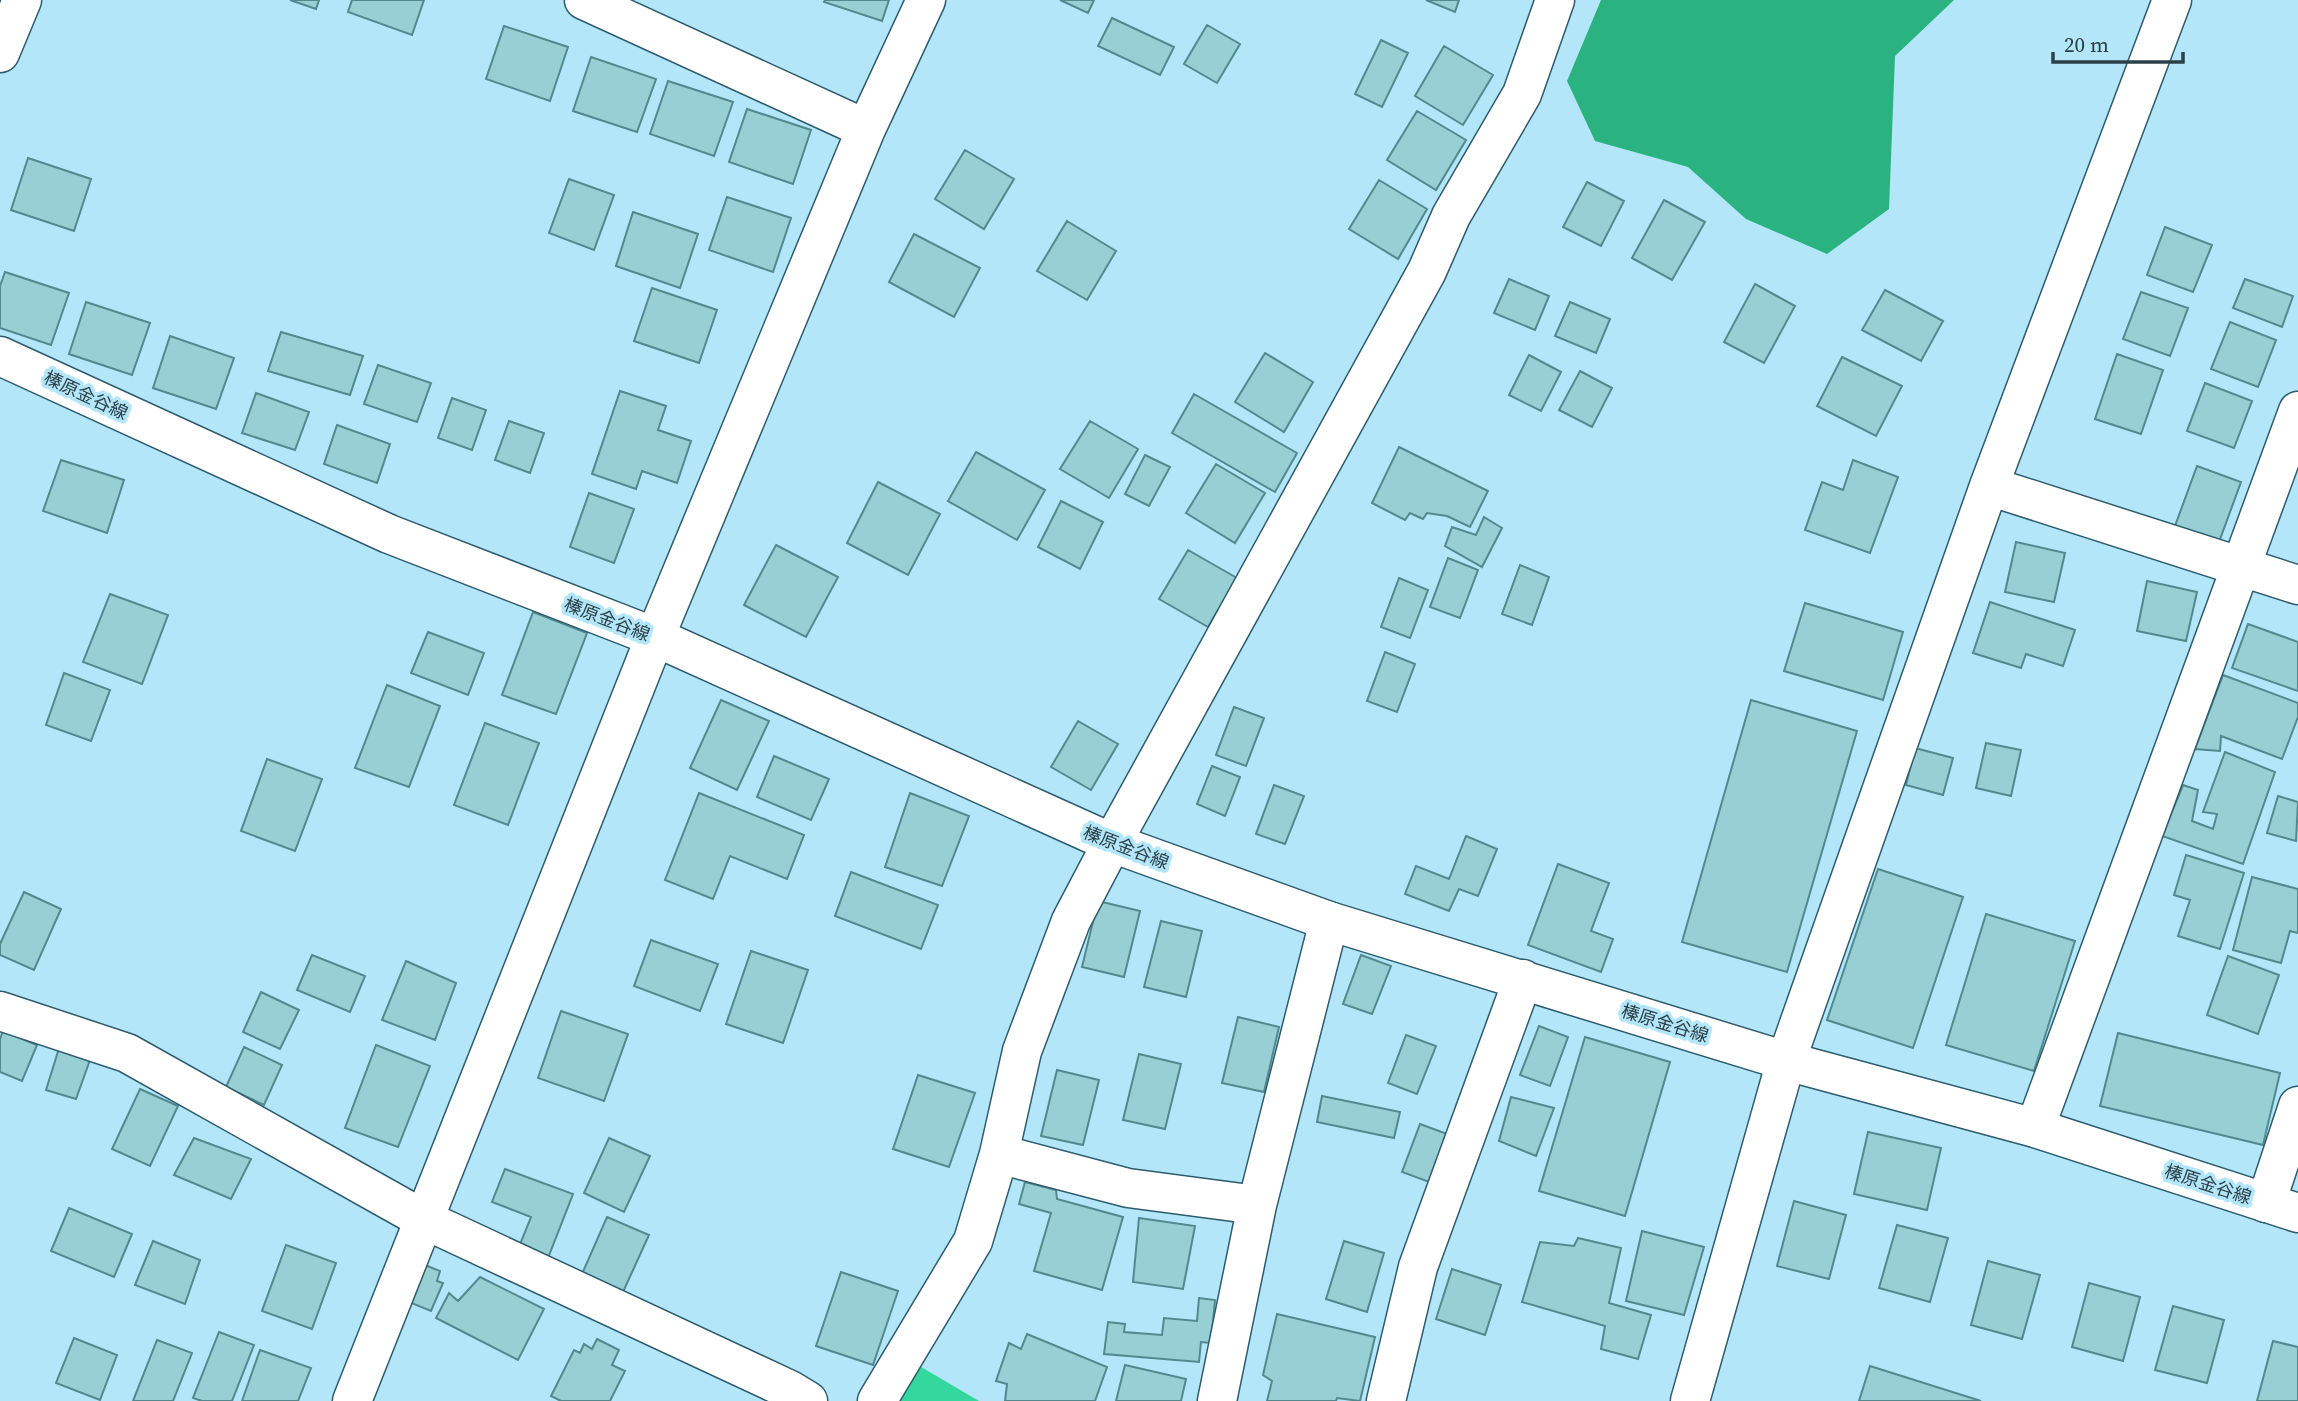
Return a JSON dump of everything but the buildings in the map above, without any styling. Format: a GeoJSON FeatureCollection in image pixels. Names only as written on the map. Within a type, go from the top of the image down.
{"type":"FeatureCollection","features":[{"type":"Feature","properties":{"kind":"street"},"geometry":{"type":"LineString","coordinates":[[0,53],[22,0]]}},
{"type":"Feature","properties":{"kind":"street"},"geometry":{"type":"LineString","coordinates":[[584,0],[866,129]]}},
{"type":"Feature","properties":{"kind":"street"},"geometry":{"type":"LineString","coordinates":[[352,1401],[655,637],[866,129],[926,0]]}},
{"type":"Feature","properties":{"kind":"street"},"geometry":{"type":"LineString","coordinates":[[877,1401],[973,1241],[999,1154],[1022,1051],[1071,921],[1427,271],[1451,216],[1522,94],[1555,0]]}},
{"type":"Feature","properties":{"kind":"street"},"geometry":{"type":"LineString","coordinates":[[1690,1401],[1786,1061],[1989,486],[2172,0]]}},
{"type":"Feature","properties":{"kind":"street","name":"榛原金谷線"},"geometry":{"type":"LineString","coordinates":[[0,356],[389,534],[655,637],[1112,843],[1329,921],[1786,1061],[2035,1128],[2282,1208]]}},
{"type":"Feature","properties":{"kind":"street"},"geometry":{"type":"LineString","coordinates":[[2035,1128],[2298,411]]}},
{"type":"Feature","properties":{"kind":"street"},"geometry":{"type":"LineString","coordinates":[[1989,486],[2298,585]]}},
{"type":"Feature","properties":{"kind":"street"},"geometry":{"type":"LineString","coordinates":[[1217,1401],[1256,1205],[1329,921]]}},
{"type":"Feature","properties":{"kind":"street"},"geometry":{"type":"LineString","coordinates":[[1386,1401],[1418,1267],[1523,979]]}},
{"type":"Feature","properties":{"kind":"street"},"geometry":{"type":"LineString","coordinates":[[0,1011],[127,1053],[423,1219],[790,1390],[808,1401]]}},
{"type":"Feature","properties":{"kind":"street"},"geometry":{"type":"LineString","coordinates":[[2282,1208],[2298,1106]]}},
{"type":"Feature","properties":{"kind":"street"},"geometry":{"type":"LineString","coordinates":[[999,1154],[1128,1188],[1256,1205]]}},
{"type":"Feature","properties":{"kind":"green space"},"geometry":{"type":"Polygon","coordinates":[[[1601,0],[1954,0],[1895,56],[1889,209],[1827,254],[1746,219],[1688,167],[1595,141],[1567,81],[1601,0]]]}},
{"type":"Feature","properties":{"kind":"green space"},"geometry":{"type":"Polygon","coordinates":[[[911,1361],[979,1401],[888,1401],[911,1361]]]}}]}
